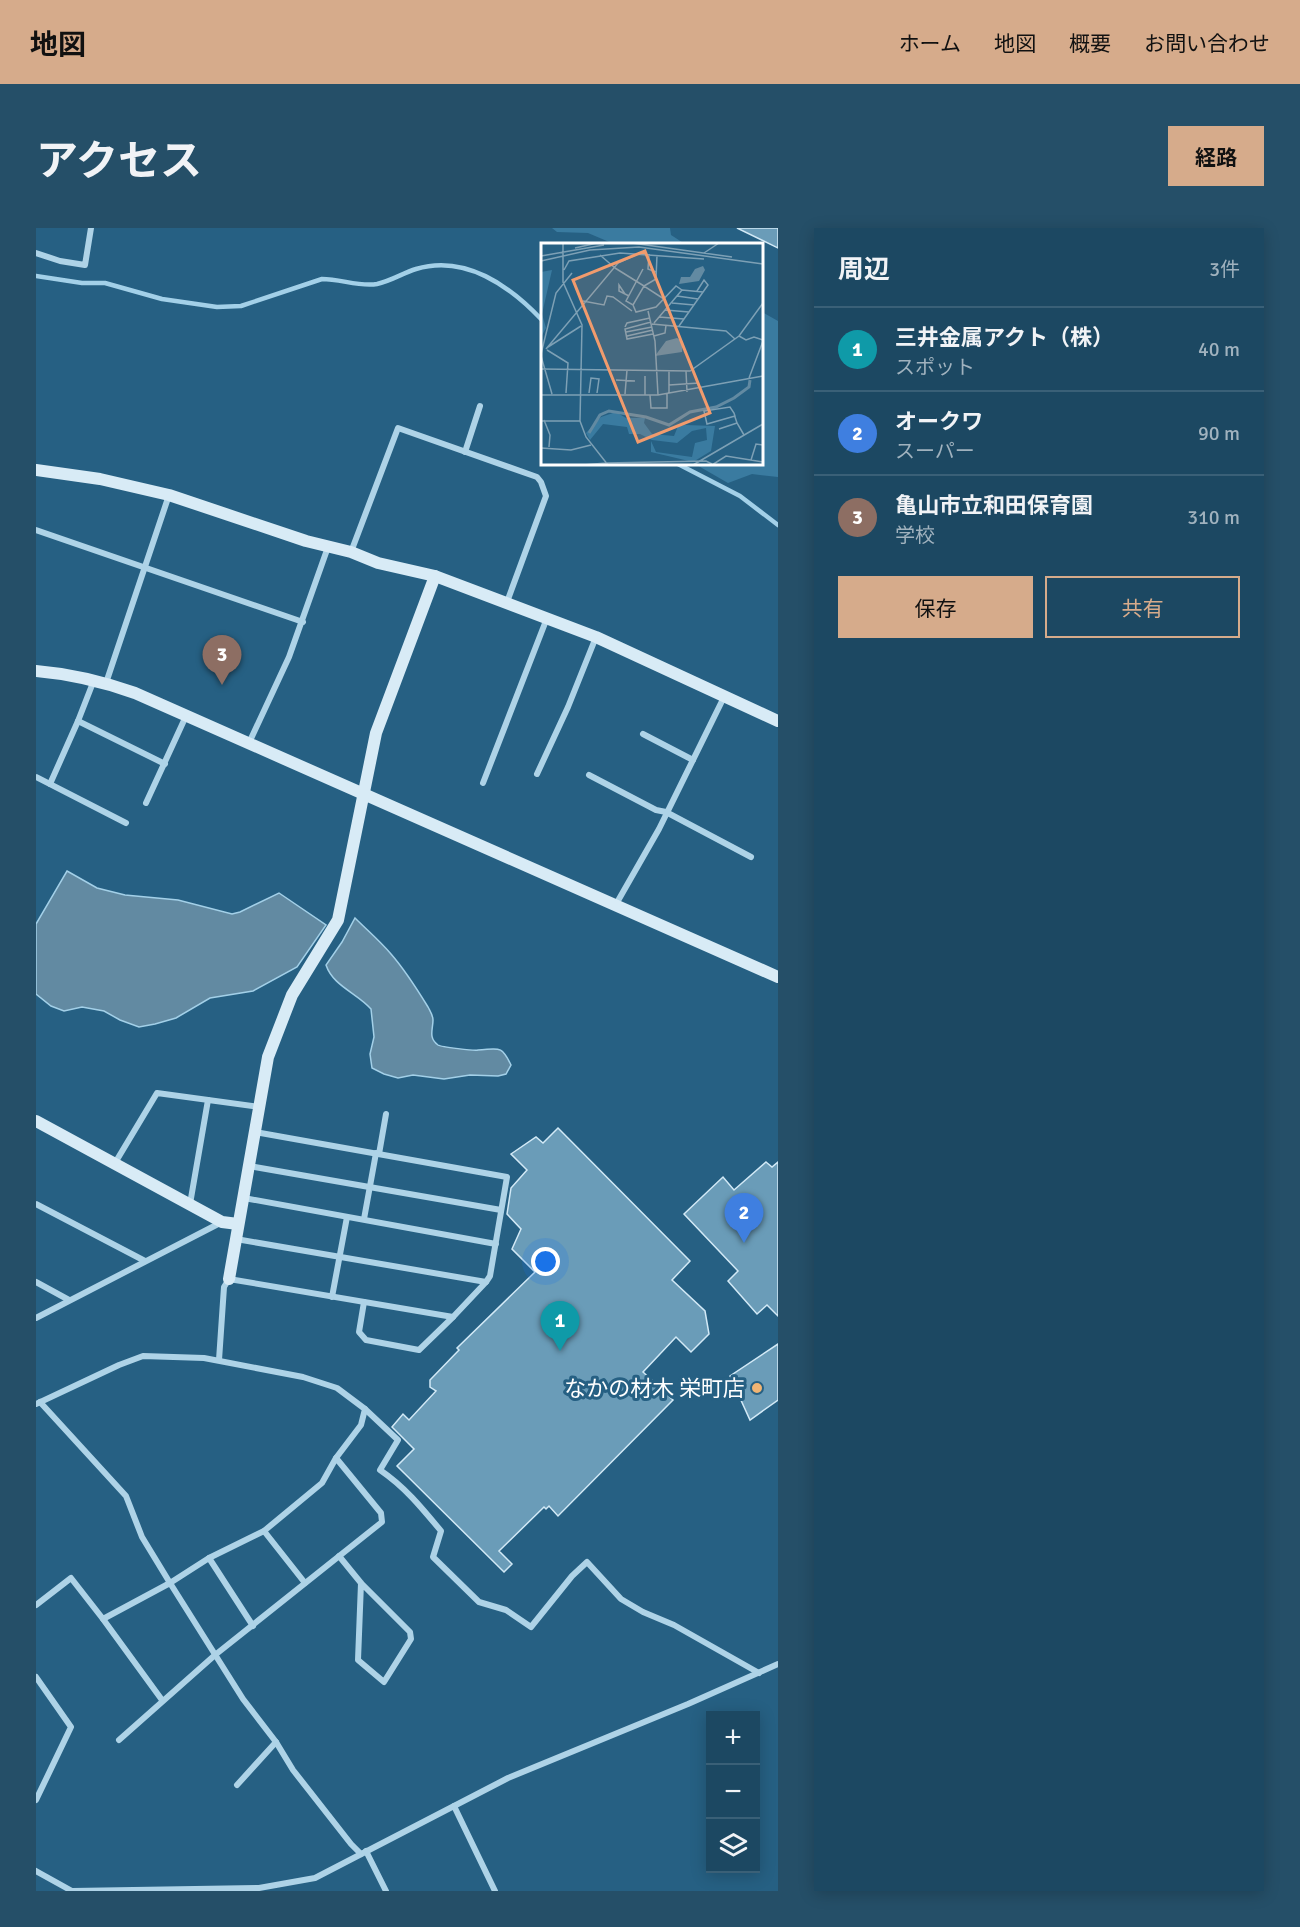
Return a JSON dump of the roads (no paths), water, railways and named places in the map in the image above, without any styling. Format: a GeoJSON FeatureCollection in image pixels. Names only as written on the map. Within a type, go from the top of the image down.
{"type":"FeatureCollection","features":[{"type":"Feature","properties":{"kind":"street"},"geometry":{"type":"LineString","coordinates":[[36,253],[60,261],[85,265],[91,228]]}},
{"type":"Feature","properties":{"kind":"street"},"geometry":{"type":"LineString","coordinates":[[465,452],[480,406]]}},
{"type":"Feature","properties":{"kind":"street"},"geometry":{"type":"LineString","coordinates":[[351,552],[398,428],[537,477],[546,496],[507,602]]}},
{"type":"Feature","properties":{"kind":"street"},"geometry":{"type":"LineString","coordinates":[[36,470],[100,479],[169,495],[328,547],[351,552],[378,563],[435,576],[596,637],[778,721]]}},
{"type":"Feature","properties":{"kind":"street"},"geometry":{"type":"LineString","coordinates":[[50,784],[78,721],[100,681],[144,568],[169,495]]}},
{"type":"Feature","properties":{"kind":"street"},"geometry":{"type":"LineString","coordinates":[[36,530],[303,622]]}},
{"type":"Feature","properties":{"kind":"street"},"geometry":{"type":"LineString","coordinates":[[249,743],[289,657],[328,547]]}},
{"type":"Feature","properties":{"kind":"street"},"geometry":{"type":"LineString","coordinates":[[219,1360],[224,1287],[229,1279],[268,1057],[292,995],[339,920],[376,733],[435,576]]}},
{"type":"Feature","properties":{"kind":"street"},"geometry":{"type":"LineString","coordinates":[[483,783],[548,618]]}},
{"type":"Feature","properties":{"kind":"street"},"geometry":{"type":"LineString","coordinates":[[537,774],[568,707],[596,637]]}},
{"type":"Feature","properties":{"kind":"street"},"geometry":{"type":"LineString","coordinates":[[36,670],[100,681],[186,716],[778,977]]}},
{"type":"Feature","properties":{"kind":"street"},"geometry":{"type":"LineString","coordinates":[[615,906],[659,829],[724,695]]}},
{"type":"Feature","properties":{"kind":"street"},"geometry":{"type":"LineString","coordinates":[[146,803],[186,716]]}},
{"type":"Feature","properties":{"kind":"street"},"geometry":{"type":"LineString","coordinates":[[78,721],[165,764]]}},
{"type":"Feature","properties":{"kind":"street"},"geometry":{"type":"LineString","coordinates":[[643,734],[693,760]]}},
{"type":"Feature","properties":{"kind":"street"},"geometry":{"type":"LineString","coordinates":[[589,775],[751,857]]}},
{"type":"Feature","properties":{"kind":"street"},"geometry":{"type":"LineString","coordinates":[[36,777],[126,823]]}},
{"type":"Feature","properties":{"kind":"street"},"geometry":{"type":"LineString","coordinates":[[115,1163],[157,1093],[259,1107]]}},
{"type":"Feature","properties":{"kind":"street"},"geometry":{"type":"LineString","coordinates":[[190,1204],[208,1100]]}},
{"type":"Feature","properties":{"kind":"street"},"geometry":{"type":"LineString","coordinates":[[364,1220],[386,1114]]}},
{"type":"Feature","properties":{"kind":"street"},"geometry":{"type":"LineString","coordinates":[[36,1121],[222,1222],[238,1224]]}},
{"type":"Feature","properties":{"kind":"street"},"geometry":{"type":"LineString","coordinates":[[255,1132],[507,1177],[490,1276],[419,1350],[366,1340],[359,1332],[364,1302]]}},
{"type":"Feature","properties":{"kind":"street"},"geometry":{"type":"LineString","coordinates":[[249,1166],[501,1210]]}},
{"type":"Feature","properties":{"kind":"street"},"geometry":{"type":"LineString","coordinates":[[243,1198],[496,1244]]}},
{"type":"Feature","properties":{"kind":"street"},"geometry":{"type":"LineString","coordinates":[[36,1204],[145,1261]]}},
{"type":"Feature","properties":{"kind":"street"},"geometry":{"type":"LineString","coordinates":[[332,1297],[347,1217]]}},
{"type":"Feature","properties":{"kind":"street"},"geometry":{"type":"LineString","coordinates":[[36,1318],[222,1222]]}},
{"type":"Feature","properties":{"kind":"street"},"geometry":{"type":"LineString","coordinates":[[236,1239],[486,1282]]}},
{"type":"Feature","properties":{"kind":"street"},"geometry":{"type":"LineString","coordinates":[[229,1279],[453,1317]]}},
{"type":"Feature","properties":{"kind":"street"},"geometry":{"type":"LineString","coordinates":[[36,1282],[69,1300]]}},
{"type":"Feature","properties":{"kind":"street"},"geometry":{"type":"LineString","coordinates":[[386,1891],[363,1853],[351,1844],[293,1770],[276,1742],[243,1699],[142,1537],[126,1496],[38,1403],[143,1356],[219,1360],[257,1366],[325,1383],[337,1388],[365,1409],[398,1440],[380,1470],[411,1494],[441,1531],[433,1557],[479,1602],[506,1610],[531,1627],[572,1576],[587,1562],[626,1602],[674,1625],[759,1673]]}},
{"type":"Feature","properties":{"kind":"street"},"geometry":{"type":"LineString","coordinates":[[103,1619],[170,1583],[209,1558],[264,1531],[322,1483],[336,1458],[361,1425],[365,1409]]}},
{"type":"Feature","properties":{"kind":"street"},"geometry":{"type":"LineString","coordinates":[[119,1740],[215,1655],[382,1522],[381,1513],[336,1458]]}},
{"type":"Feature","properties":{"kind":"street"},"geometry":{"type":"LineString","coordinates":[[264,1531],[305,1583]]}},
{"type":"Feature","properties":{"kind":"street"},"geometry":{"type":"LineString","coordinates":[[339,1556],[361,1583],[410,1632],[411,1639],[384,1682],[358,1660],[361,1583]]}},
{"type":"Feature","properties":{"kind":"street"},"geometry":{"type":"LineString","coordinates":[[209,1558],[253,1626]]}},
{"type":"Feature","properties":{"kind":"street"},"geometry":{"type":"LineString","coordinates":[[36,1605],[71,1578],[162,1700]]}},
{"type":"Feature","properties":{"kind":"street"},"geometry":{"type":"LineString","coordinates":[[36,1871],[72,1891],[272,1886],[315,1878],[508,1778],[778,1664]]}},
{"type":"Feature","properties":{"kind":"street"},"geometry":{"type":"LineString","coordinates":[[36,1677],[71,1726],[36,1800]]}},
{"type":"Feature","properties":{"kind":"street"},"geometry":{"type":"LineString","coordinates":[[237,1785],[276,1742]]}},
{"type":"Feature","properties":{"kind":"street"},"geometry":{"type":"LineString","coordinates":[[454,1806],[495,1891]]}},
{"type":"Feature","properties":{"kind":"waterway"},"geometry":{"type":"LineString","coordinates":[[36,276],[82,283],[105,283],[162,299],[217,307],[241,306],[322,279],[377,284],[416,269],[434,265],[452,266],[485,276],[501,285],[541,319]]}},
{"type":"Feature","properties":{"kind":"waterway"},"geometry":{"type":"LineString","coordinates":[[680,465],[740,496],[778,525]]}},
{"type":"Feature","properties":{"kind":"place","name":"亀山市立和田保育園"},"geometry":{"type":"Point","coordinates":[222,685]}},
{"type":"Feature","properties":{"kind":"place","name":"オークワ"},"geometry":{"type":"Point","coordinates":[744,1243]}},
{"type":"Feature","properties":{"kind":"place","name":"三井金属アクト（株）"},"geometry":{"type":"Point","coordinates":[560,1351]}},
{"type":"Feature","properties":{"kind":"place","name":"なかの材木 栄町店"},"geometry":{"type":"Point","coordinates":[757,1388]}}]}
